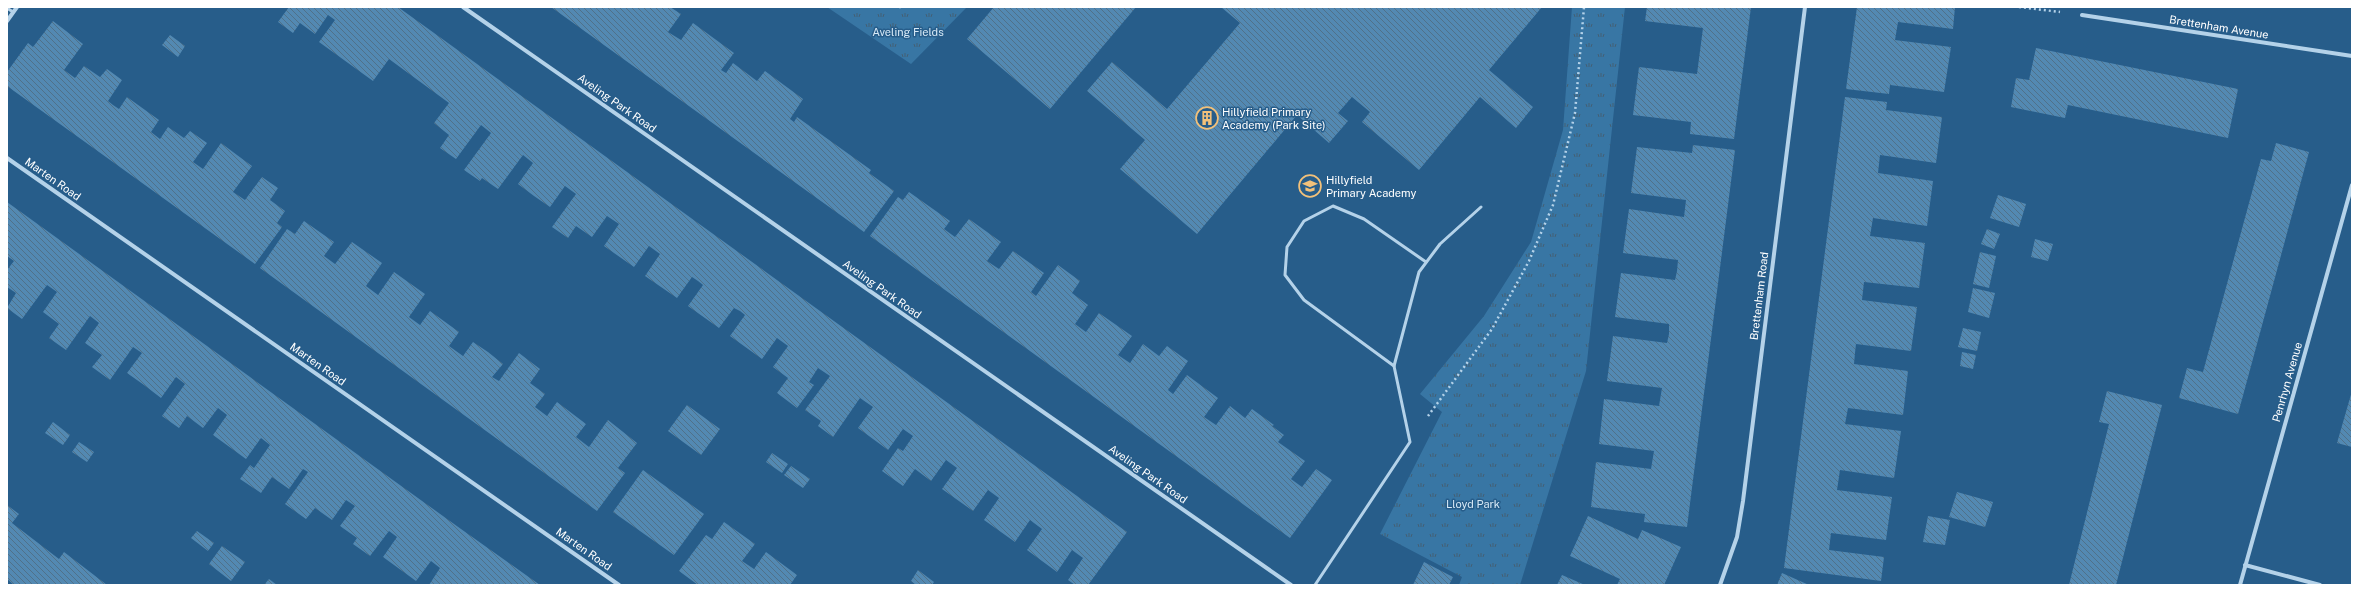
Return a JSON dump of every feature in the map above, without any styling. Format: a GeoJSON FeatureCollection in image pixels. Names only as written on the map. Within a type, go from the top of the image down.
{"type":"FeatureCollection","features":[{"type":"Feature","properties":{"kind":"street"},"geometry":{"type":"LineString","coordinates":[[7,21],[17,7]]}},
{"type":"Feature","properties":{"kind":"street","name":"Aveling Park Road"},"geometry":{"type":"LineString","coordinates":[[463,7],[1291,585]]}},
{"type":"Feature","properties":{"kind":"street","name":"Brettenham Road"},"geometry":{"type":"LineString","coordinates":[[1720,585],[1737,537],[1743,502],[1805,7]]}},
{"type":"Feature","properties":{"kind":"street","name":"Brettenham Avenue"},"geometry":{"type":"LineString","coordinates":[[2082,15],[2352,56]]}},
{"type":"Feature","properties":{"kind":"street","name":"Marten Road"},"geometry":{"type":"LineString","coordinates":[[7,158],[620,585]]}},
{"type":"Feature","properties":{"kind":"street","name":"Penrhyn Avenue"},"geometry":{"type":"LineString","coordinates":[[2240,585],[2352,185]]}},
{"type":"Feature","properties":{"kind":"street"},"geometry":{"type":"LineString","coordinates":[[2246,565],[2320,585]]}},
{"type":"Feature","properties":{"kind":"lane"},"geometry":{"type":"LineString","coordinates":[[7,8],[13,12]]}},
{"type":"Feature","properties":{"kind":"lane"},"geometry":{"type":"LineString","coordinates":[[1394,366],[1304,300],[1285,275],[1287,247],[1304,222],[1333,206],[1364,219],[1426,262]]}},
{"type":"Feature","properties":{"kind":"lane"},"geometry":{"type":"LineString","coordinates":[[1315,585],[1410,442],[1394,366],[1419,272],[1440,244],[1481,207]]}},
{"type":"Feature","properties":{"kind":"path"},"geometry":{"type":"LineString","coordinates":[[899,7],[904,7]]}},
{"type":"Feature","properties":{"kind":"path"},"geometry":{"type":"LineString","coordinates":[[1410,442],[1492,329],[1529,261],[1553,205],[1575,113],[1584,7]]}},
{"type":"Feature","properties":{"kind":"path"},"geometry":{"type":"LineString","coordinates":[[2019,7],[2049,11]]}},
{"type":"Feature","properties":{"kind":"green space","name":"Aveling Fields"},"geometry":{"type":"Polygon","coordinates":[[[827,7],[967,7],[911,64],[827,7]]]}},
{"type":"Feature","properties":{"kind":"green space","name":"Lloyd Park"},"geometry":{"type":"Polygon","coordinates":[[[1572,7],[1625,7],[1586,371],[1520,585],[1459,585],[1462,577],[1380,534],[1442,412],[1420,394],[1484,316],[1531,242],[1563,130],[1572,7]]]}},
{"type":"Feature","properties":{"kind":"building"},"geometry":{"type":"Polygon","coordinates":[[[289,7],[398,7],[1127,532],[1088,585],[1075,585],[1068,580],[1083,558],[1072,550],[1057,572],[1027,550],[1042,529],[1030,520],[1015,542],[984,520],[999,498],[988,490],[973,511],[942,489],[957,468],[946,460],[931,481],[915,469],[903,486],[882,471],[898,448],[903,451],[913,436],[903,429],[888,450],[858,428],[873,407],[860,398],[833,437],[818,426],[821,421],[805,410],[830,376],[818,368],[809,382],[814,385],[797,408],[777,393],[788,378],[773,367],[788,346],[777,338],[762,359],[730,336],[745,315],[740,311],[734,308],[719,328],[688,306],[703,285],[698,281],[692,277],[677,298],[645,276],[660,254],[649,246],[634,267],[604,246],[619,224],[607,216],[592,237],[576,226],[568,238],[552,227],[576,194],[565,186],[550,207],[534,196],[518,184],[533,163],[523,155],[498,189],[482,178],[480,181],[464,170],[491,133],[481,125],[456,159],[440,148],[449,135],[434,123],[449,103],[389,59],[373,81],[319,42],[335,20],[328,15],[315,34],[300,23],[293,33],[278,22],[289,7]]]}},
{"type":"Feature","properties":{"kind":"building"},"geometry":{"type":"Polygon","coordinates":[[[551,7],[670,7],[681,14],[668,32],[681,40],[693,23],[734,53],[721,70],[726,73],[733,63],[757,81],[765,71],[803,99],[790,119],[794,122],[797,117],[871,170],[869,173],[894,191],[864,232],[551,7]]]}},
{"type":"Feature","properties":{"kind":"building"},"geometry":{"type":"Polygon","coordinates":[[[994,7],[1136,7],[1050,109],[967,39],[994,7]]]}},
{"type":"Feature","properties":{"kind":"building","name":"Hillyfield Primary Academy (Park Site)"},"geometry":{"type":"Polygon","coordinates":[[[1221,7],[1542,7],[1489,70],[1533,107],[1516,128],[1480,97],[1419,170],[1362,122],[1370,112],[1352,97],[1338,113],[1348,121],[1329,143],[1297,115],[1197,234],[1120,169],[1145,140],[1087,91],[1112,62],[1167,109],[1240,23],[1221,7]]]}},
{"type":"Feature","properties":{"kind":"building"},"geometry":{"type":"Polygon","coordinates":[[[1647,7],[1751,7],[1734,139],[1690,134],[1691,122],[1633,115],[1639,67],[1697,74],[1703,28],[1645,21],[1647,7]]]}},
{"type":"Feature","properties":{"kind":"building"},"geometry":{"type":"Polygon","coordinates":[[[1857,7],[1955,7],[1953,29],[1898,22],[1895,40],[1951,47],[1944,92],[1890,85],[1889,94],[1846,89],[1857,7]]]}},
{"type":"Feature","properties":{"kind":"building"},"geometry":{"type":"Polygon","coordinates":[[[53,21],[83,44],[64,70],[75,78],[84,66],[100,77],[107,69],[122,80],[108,101],[119,109],[127,97],[159,120],[151,132],[160,139],[168,127],[184,138],[190,131],[207,143],[193,162],[203,169],[221,143],[252,166],[233,192],[245,200],[262,177],[278,188],[270,200],[285,211],[277,223],[282,227],[255,264],[7,86],[7,72],[28,43],[33,47],[53,21]]]}},
{"type":"Feature","properties":{"kind":"building"},"geometry":{"type":"Polygon","coordinates":[[[170,35],[185,46],[178,57],[162,45],[170,35]]]}},
{"type":"Feature","properties":{"kind":"building"},"geometry":{"type":"Polygon","coordinates":[[[2036,48],[2238,89],[2228,138],[2068,105],[2065,118],[2011,107],[2016,78],[2029,80],[2036,48]]]}},
{"type":"Feature","properties":{"kind":"building"},"geometry":{"type":"Polygon","coordinates":[[[1845,97],[1887,102],[1886,110],[1942,117],[1936,163],[1880,155],[1878,173],[1933,181],[1927,226],[1873,218],[1870,236],[1925,243],[1919,288],[1864,282],[1862,300],[1917,307],[1911,351],[1856,344],[1854,364],[1908,371],[1903,415],[1848,408],[1845,424],[1901,431],[1894,478],[1840,470],[1837,490],[1892,497],[1886,540],[1831,533],[1829,550],[1884,557],[1881,581],[1784,568],[1845,97]]]}},
{"type":"Feature","properties":{"kind":"building"},"geometry":{"type":"Polygon","coordinates":[[[2276,143],[2309,152],[2238,414],[2179,398],[2187,368],[2203,372],[2261,159],[2271,161],[2276,143]]]}},
{"type":"Feature","properties":{"kind":"building"},"geometry":{"type":"Polygon","coordinates":[[[1693,145],[1735,150],[1687,527],[1644,522],[1645,514],[1591,507],[1596,462],[1651,469],[1654,451],[1599,444],[1604,399],[1659,406],[1662,388],[1607,381],[1613,336],[1667,343],[1669,334],[1669,324],[1615,317],[1621,273],[1675,280],[1677,271],[1678,260],[1623,253],[1629,209],[1684,217],[1686,200],[1631,193],[1637,147],[1692,153],[1693,145]]]}},
{"type":"Feature","properties":{"kind":"building"},"geometry":{"type":"Polygon","coordinates":[[[909,192],[950,221],[944,229],[955,237],[969,219],[1001,242],[987,261],[999,269],[1013,251],[1044,273],[1031,292],[1036,296],[1058,265],[1080,281],[1072,293],[1088,305],[1075,324],[1086,332],[1099,313],[1132,336],[1118,355],[1130,363],[1143,344],[1159,356],[1167,346],[1188,361],[1168,390],[1173,394],[1187,375],[1218,398],[1204,417],[1216,425],[1230,406],[1245,418],[1252,409],[1274,425],[1272,426],[1284,435],[1278,442],[1305,461],[1291,479],[1302,487],[1316,469],[1332,480],[1290,538],[870,236],[898,197],[903,200],[909,192]]]}},
{"type":"Feature","properties":{"kind":"building"},"geometry":{"type":"Polygon","coordinates":[[[1998,195],[2026,204],[2019,227],[1990,218],[1998,195]]]}},
{"type":"Feature","properties":{"kind":"building"},"geometry":{"type":"Polygon","coordinates":[[[7,202],[540,585],[429,585],[440,568],[431,561],[416,581],[383,557],[397,537],[389,531],[370,556],[353,544],[357,538],[340,526],[355,506],[346,500],[332,520],[315,508],[306,519],[285,504],[308,472],[303,469],[289,489],[272,477],[261,493],[240,479],[250,465],[254,468],[270,445],[261,438],[246,459],[213,435],[227,415],[218,408],[203,428],[187,416],[179,428],[162,416],[185,384],[176,377],[161,398],[127,373],[142,353],[133,347],[110,380],[92,367],[102,355],[85,343],[99,323],[90,316],[66,350],[49,338],[59,324],[43,312],[57,292],[47,285],[22,319],[7,308],[16,293],[7,287],[7,270],[14,261],[7,256],[7,202]]]}},
{"type":"Feature","properties":{"kind":"building"},"geometry":{"type":"Polygon","coordinates":[[[304,221],[334,242],[324,256],[335,264],[352,242],[382,263],[366,286],[378,295],[394,272],[425,294],[409,317],[420,325],[430,311],[459,332],[449,346],[463,356],[473,342],[488,352],[503,364],[492,377],[499,381],[519,353],[540,369],[530,383],[545,394],[535,407],[547,416],[557,402],[586,424],[576,437],[589,447],[608,420],[637,443],[618,468],[625,473],[597,511],[260,268],[287,229],[295,234],[304,221]]]}},
{"type":"Feature","properties":{"kind":"building"},"geometry":{"type":"Polygon","coordinates":[[[1987,229],[2000,234],[1994,249],[1981,244],[1987,229]]]}},
{"type":"Feature","properties":{"kind":"building"},"geometry":{"type":"Polygon","coordinates":[[[2035,239],[2053,244],[2048,261],[2031,257],[2035,239]]]}},
{"type":"Feature","properties":{"kind":"building"},"geometry":{"type":"Polygon","coordinates":[[[1980,252],[1996,256],[1989,288],[1973,284],[1980,252]]]}},
{"type":"Feature","properties":{"kind":"building"},"geometry":{"type":"Polygon","coordinates":[[[1973,288],[1995,293],[1989,318],[1968,312],[1973,288]]]}},
{"type":"Feature","properties":{"kind":"building"},"geometry":{"type":"Polygon","coordinates":[[[1963,328],[1981,332],[1977,351],[1958,347],[1963,328]]]}},
{"type":"Feature","properties":{"kind":"building"},"geometry":{"type":"Polygon","coordinates":[[[1962,352],[1976,355],[1973,369],[1960,366],[1962,352]]]}},
{"type":"Feature","properties":{"kind":"building"},"geometry":{"type":"Polygon","coordinates":[[[2107,391],[2162,405],[2116,585],[2069,585],[2109,424],[2099,422],[2107,391]]]}},
{"type":"Feature","properties":{"kind":"building"},"geometry":{"type":"Polygon","coordinates":[[[2352,391],[2352,447],[2337,443],[2352,391]]]}},
{"type":"Feature","properties":{"kind":"building"},"geometry":{"type":"Polygon","coordinates":[[[687,405],[720,429],[701,455],[668,431],[687,405]]]}},
{"type":"Feature","properties":{"kind":"building"},"geometry":{"type":"Polygon","coordinates":[[[53,422],[70,435],[63,445],[45,433],[53,422]]]}},
{"type":"Feature","properties":{"kind":"building"},"geometry":{"type":"Polygon","coordinates":[[[79,442],[94,452],[87,462],[72,452],[79,442]]]}},
{"type":"Feature","properties":{"kind":"building"},"geometry":{"type":"Polygon","coordinates":[[[772,453],[788,464],[782,473],[766,462],[772,453]]]}},
{"type":"Feature","properties":{"kind":"building"},"geometry":{"type":"Polygon","coordinates":[[[791,466],[810,479],[803,488],[784,475],[791,466]]]}},
{"type":"Feature","properties":{"kind":"building"},"geometry":{"type":"Polygon","coordinates":[[[643,470],[704,514],[674,555],[613,512],[643,470]]]}},
{"type":"Feature","properties":{"kind":"building"},"geometry":{"type":"Polygon","coordinates":[[[1957,492],[1993,502],[1985,527],[1949,517],[1957,492]]]}},
{"type":"Feature","properties":{"kind":"building"},"geometry":{"type":"Polygon","coordinates":[[[7,505],[19,514],[12,523],[59,559],[64,552],[107,585],[14,585],[7,579],[7,505]]]}},
{"type":"Feature","properties":{"kind":"building"},"geometry":{"type":"Polygon","coordinates":[[[1588,516],[1638,539],[1642,530],[1681,547],[1664,585],[1617,585],[1620,579],[1570,556],[1588,516]]]}},
{"type":"Feature","properties":{"kind":"building"},"geometry":{"type":"Polygon","coordinates":[[[1928,516],[1950,520],[1945,545],[1923,542],[1928,516]]]}},
{"type":"Feature","properties":{"kind":"building"},"geometry":{"type":"Polygon","coordinates":[[[724,522],[755,544],[742,561],[754,569],[766,552],[797,575],[790,585],[698,585],[679,571],[706,535],[712,539],[724,522]]]}},
{"type":"Feature","properties":{"kind":"building"},"geometry":{"type":"Polygon","coordinates":[[[197,531],[214,543],[208,551],[191,538],[197,531]]]}},
{"type":"Feature","properties":{"kind":"building"},"geometry":{"type":"Polygon","coordinates":[[[222,546],[245,562],[231,581],[209,564],[222,546]]]}},
{"type":"Feature","properties":{"kind":"building"},"geometry":{"type":"Polygon","coordinates":[[[1424,562],[1453,577],[1449,585],[1413,585],[1424,562]]]}},
{"type":"Feature","properties":{"kind":"building"},"geometry":{"type":"Polygon","coordinates":[[[918,570],[934,582],[932,585],[916,585],[911,581],[918,570]]]}},
{"type":"Feature","properties":{"kind":"building"},"geometry":{"type":"Polygon","coordinates":[[[1782,573],[1809,585],[1777,585],[1782,573]]]}},
{"type":"Feature","properties":{"kind":"building"},"geometry":{"type":"Polygon","coordinates":[[[1562,575],[1585,585],[1557,585],[1562,575]]]}},
{"type":"Feature","properties":{"kind":"building"},"geometry":{"type":"Polygon","coordinates":[[[269,579],[277,585],[264,585],[269,579]]]}},
{"type":"Feature","properties":{"kind":"place","name":"Hillyfield Primary Academy (Park Site)"},"geometry":{"type":"Point","coordinates":[1207,118]}},
{"type":"Feature","properties":{"kind":"place","name":"Hillyfield Primary Academy"},"geometry":{"type":"Point","coordinates":[1310,186]}}]}
